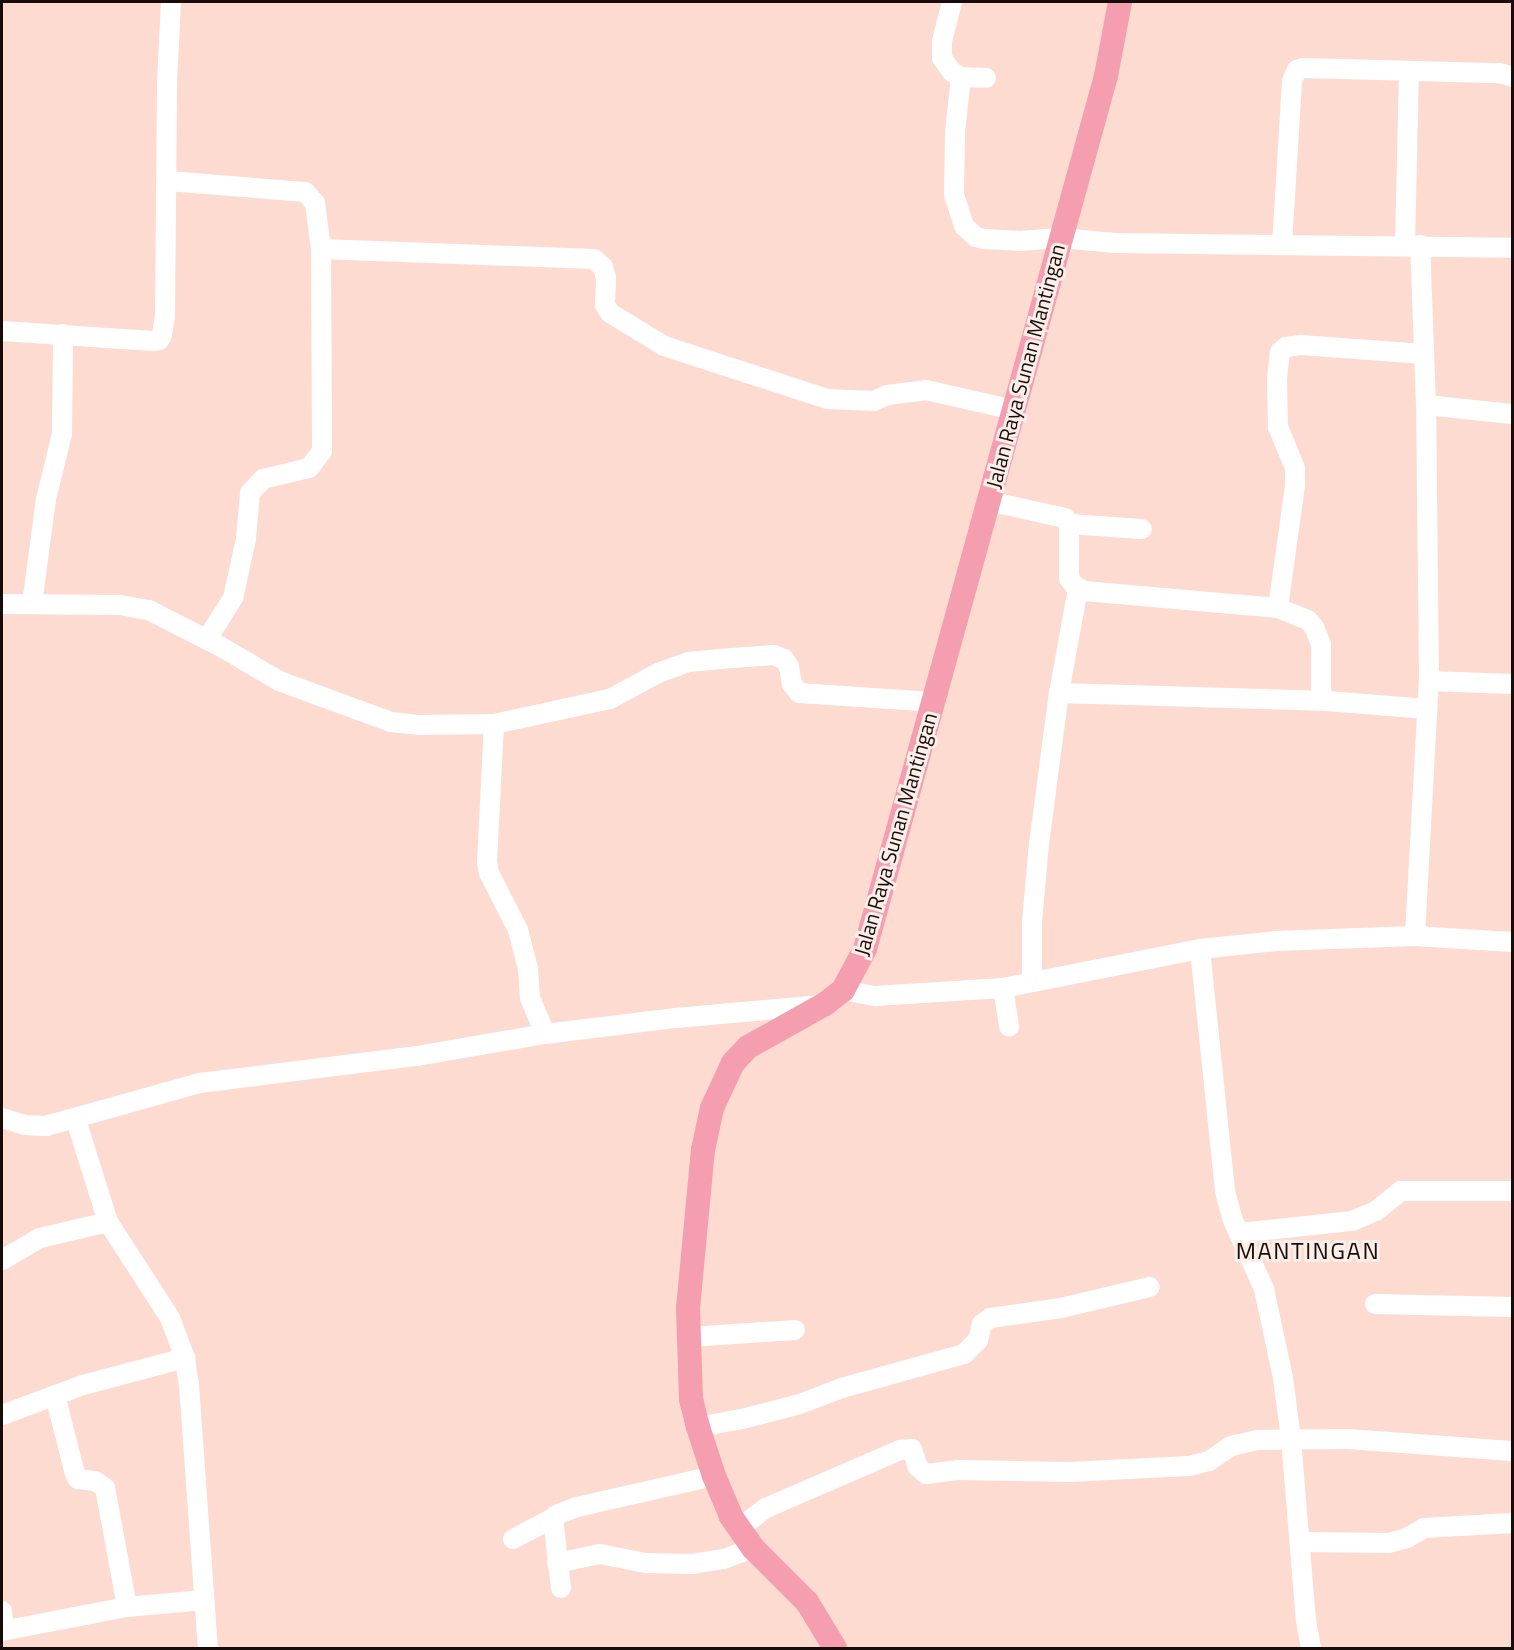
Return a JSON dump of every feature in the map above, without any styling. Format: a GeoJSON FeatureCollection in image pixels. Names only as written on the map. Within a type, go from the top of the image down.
{"type":"FeatureCollection","features":[{"type":"Feature","properties":{"kind":"main road","name":"Jalan Raya Sunan Mantingan"},"geometry":{"type":"LineString","coordinates":[[834,997],[865,949],[1106,76],[1120,2]]}},
{"type":"Feature","properties":{"kind":"main road"},"geometry":{"type":"LineString","coordinates":[[834,997],[748,1047],[733,1063],[712,1108],[703,1150],[688,1308],[691,1399],[714,1476],[731,1516],[753,1548],[807,1602],[835,1648]]}},
{"type":"Feature","properties":{"kind":"street"},"geometry":{"type":"LineString","coordinates":[[2,331],[159,340],[165,317],[168,181],[167,83],[171,2]]}},
{"type":"Feature","properties":{"kind":"street"},"geometry":{"type":"LineString","coordinates":[[952,2],[940,51],[946,67],[961,77],[986,78]]}},
{"type":"Feature","properties":{"kind":"street"},"geometry":{"type":"LineString","coordinates":[[1282,245],[1293,75],[1303,68],[1500,74],[1512,77]]}},
{"type":"Feature","properties":{"kind":"street"},"geometry":{"type":"LineString","coordinates":[[1409,71],[1413,245],[1424,354],[1426,405],[1429,681],[1415,936]]}},
{"type":"Feature","properties":{"kind":"street"},"geometry":{"type":"LineString","coordinates":[[961,77],[955,132],[954,195],[964,226],[976,237],[984,240],[1020,242],[1060,238],[1115,243],[1512,248]]}},
{"type":"Feature","properties":{"kind":"street"},"geometry":{"type":"LineString","coordinates":[[168,181],[305,192],[315,203],[321,249],[322,451],[309,468],[263,479],[250,493],[246,538],[233,598],[207,639]]}},
{"type":"Feature","properties":{"kind":"street"},"geometry":{"type":"LineString","coordinates":[[321,249],[594,259],[603,267],[606,278],[605,305],[610,313],[664,346],[827,399],[874,401],[887,395],[926,390],[1012,410]]}},
{"type":"Feature","properties":{"kind":"street"},"geometry":{"type":"LineString","coordinates":[[32,604],[46,499],[62,434],[63,334]]}},
{"type":"Feature","properties":{"kind":"street"},"geometry":{"type":"LineString","coordinates":[[1278,608],[1295,485],[1295,468],[1278,427],[1277,379],[1280,352],[1286,347],[1300,345],[1424,354]]}},
{"type":"Feature","properties":{"kind":"street"},"geometry":{"type":"LineString","coordinates":[[1426,405],[1512,414]]}},
{"type":"Feature","properties":{"kind":"street"},"geometry":{"type":"LineString","coordinates":[[988,501],[1061,515],[1069,524],[1069,578],[1084,591],[1278,608],[1308,620],[1319,636],[1321,644],[1321,694],[1327,701]]}},
{"type":"Feature","properties":{"kind":"street"},"geometry":{"type":"LineString","coordinates":[[1069,524],[1142,529]]}},
{"type":"Feature","properties":{"kind":"street"},"geometry":{"type":"LineString","coordinates":[[1032,982],[1032,922],[1039,844],[1059,693],[1078,588]]}},
{"type":"Feature","properties":{"kind":"street"},"geometry":{"type":"LineString","coordinates":[[2,604],[120,605],[149,610],[207,639],[279,681],[391,722],[418,725],[494,724],[610,699],[658,673],[688,662],[764,656],[784,659],[789,668],[792,684],[799,693],[933,702]]}},
{"type":"Feature","properties":{"kind":"street"},"geometry":{"type":"LineString","coordinates":[[1429,681],[1512,684]]}},
{"type":"Feature","properties":{"kind":"street"},"geometry":{"type":"LineString","coordinates":[[1059,693],[1327,701],[1427,709]]}},
{"type":"Feature","properties":{"kind":"street"},"geometry":{"type":"LineString","coordinates":[[494,724],[487,862],[489,873],[518,930],[528,969],[530,998],[545,1034]]}},
{"type":"Feature","properties":{"kind":"street"},"geometry":{"type":"LineString","coordinates":[[2,1118],[25,1125],[46,1126],[76,1120],[200,1083],[417,1056],[545,1034],[834,997],[1003,988],[1200,949],[1308,939],[1415,936],[1512,942]]}},
{"type":"Feature","properties":{"kind":"street"},"geometry":{"type":"LineString","coordinates":[[1200,949],[1223,1181],[1232,1218],[1264,1289],[1283,1377],[1291,1439],[1306,1620],[1311,1648]]}},
{"type":"Feature","properties":{"kind":"street"},"geometry":{"type":"LineString","coordinates":[[1003,988],[1009,1027]]}},
{"type":"Feature","properties":{"kind":"street"},"geometry":{"type":"LineString","coordinates":[[76,1120],[108,1222],[170,1318],[185,1358],[189,1385],[208,1648]]}},
{"type":"Feature","properties":{"kind":"street"},"geometry":{"type":"LineString","coordinates":[[1239,1233],[1352,1221],[1376,1211],[1401,1191],[1512,1191]]}},
{"type":"Feature","properties":{"kind":"street"},"geometry":{"type":"LineString","coordinates":[[2,1260],[40,1238],[108,1222]]}},
{"type":"Feature","properties":{"kind":"street"},"geometry":{"type":"LineString","coordinates":[[698,1427],[742,1419],[800,1404],[842,1388],[964,1354],[978,1340],[982,1324],[990,1318],[1061,1308],[1150,1287]]}},
{"type":"Feature","properties":{"kind":"street"},"geometry":{"type":"LineString","coordinates":[[1374,1304],[1512,1307]]}},
{"type":"Feature","properties":{"kind":"street"},"geometry":{"type":"LineString","coordinates":[[689,1338],[795,1330]]}},
{"type":"Feature","properties":{"kind":"street"},"geometry":{"type":"LineString","coordinates":[[2,1415],[55,1395],[185,1358]]}},
{"type":"Feature","properties":{"kind":"street"},"geometry":{"type":"LineString","coordinates":[[55,1395],[75,1474],[78,1479],[95,1481],[105,1488],[127,1607]]}},
{"type":"Feature","properties":{"kind":"street"},"geometry":{"type":"LineString","coordinates":[[740,1528],[766,1508],[900,1450],[912,1449],[918,1467],[926,1474],[958,1470],[1069,1472],[1189,1466],[1209,1461],[1231,1446],[1258,1440],[1348,1439],[1512,1451]]}},
{"type":"Feature","properties":{"kind":"street"},"geometry":{"type":"LineString","coordinates":[[513,1539],[577,1507],[714,1476]]}},
{"type":"Feature","properties":{"kind":"street"},"geometry":{"type":"LineString","coordinates":[[553,1518],[561,1588]]}},
{"type":"Feature","properties":{"kind":"street"},"geometry":{"type":"LineString","coordinates":[[1300,1542],[1389,1544],[1407,1538],[1424,1528],[1512,1523]]}},
{"type":"Feature","properties":{"kind":"street"},"geometry":{"type":"LineString","coordinates":[[557,1563],[600,1554],[645,1563],[692,1564],[724,1559],[753,1548]]}},
{"type":"Feature","properties":{"kind":"street"},"geometry":{"type":"LineString","coordinates":[[2,1624],[127,1607],[203,1600]]}},
{"type":"Feature","properties":{"kind":"district","name":"MANTINGAN"},"geometry":{"type":"Point","coordinates":[1308,1251]}}]}
